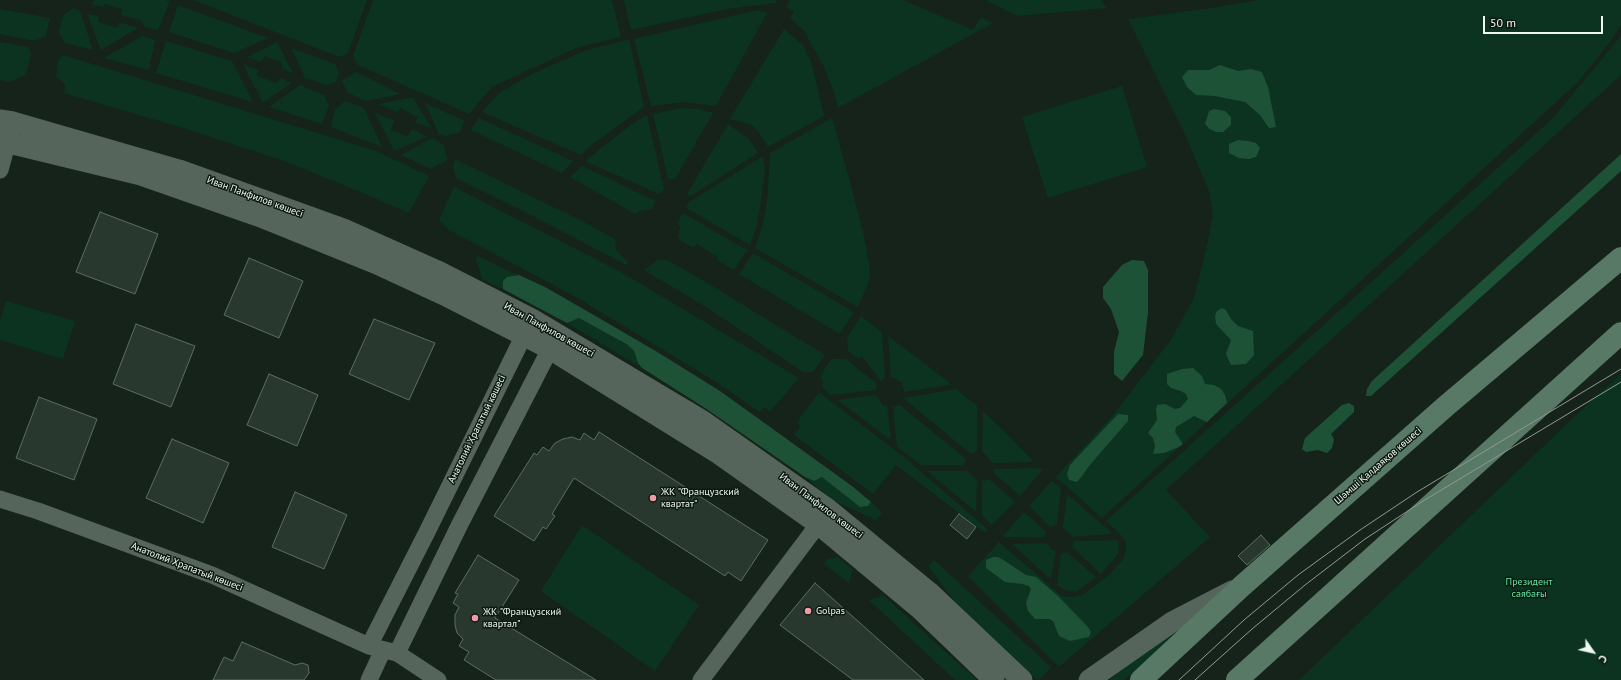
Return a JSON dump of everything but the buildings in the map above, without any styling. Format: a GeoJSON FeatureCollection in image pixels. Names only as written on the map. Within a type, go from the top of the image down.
{"type":"FeatureCollection","features":[{"type":"Feature","properties":{"kind":"main road","name":"Шәмші Қалдаяқов көшесі"},"geometry":{"type":"LineString","coordinates":[[1141,680],[1242,586],[1446,406],[1621,258]]}},
{"type":"Feature","properties":{"kind":"main road"},"geometry":{"type":"LineString","coordinates":[[1237,680],[1621,333]]}},
{"type":"Feature","properties":{"kind":"street"},"geometry":{"type":"LineString","coordinates":[[0,170],[7,121]]}},
{"type":"Feature","properties":{"kind":"street","name":"Иван Панфилов көшесі"},"geometry":{"type":"LineString","coordinates":[[7,121],[179,170],[346,230],[440,272],[528,327],[702,421],[823,517],[929,592],[1022,680]]}},
{"type":"Feature","properties":{"kind":"street","name":"Иван Панфилов көшесі"},"geometry":{"type":"LineString","coordinates":[[4,142],[141,175],[261,217],[377,264],[444,295],[528,327]]}},
{"type":"Feature","properties":{"kind":"street","name":"Анатолий Храпатый көшесі"},"geometry":{"type":"LineString","coordinates":[[383,650],[427,532],[528,327]]}},
{"type":"Feature","properties":{"kind":"street"},"geometry":{"type":"LineString","coordinates":[[369,680],[383,650],[463,518],[554,341]]}},
{"type":"Feature","properties":{"kind":"street","name":"Анатолий Храпатый көшесі"},"geometry":{"type":"LineString","coordinates":[[0,499],[38,511],[212,575],[383,650],[438,680]]}},
{"type":"Feature","properties":{"kind":"street"},"geometry":{"type":"LineString","coordinates":[[701,680],[823,517]]}},
{"type":"Feature","properties":{"kind":"street","name":"Иван Панфилов көшесі"},"geometry":{"type":"LineString","coordinates":[[823,517],[994,680]]}},
{"type":"Feature","properties":{"kind":"street"},"geometry":{"type":"LineString","coordinates":[[1089,680],[1172,622],[1242,586]]}},
{"type":"Feature","properties":{"kind":"green space"},"geometry":{"type":"Polygon","coordinates":[[[95,0],[170,1],[158,30],[145,27],[140,20],[121,15],[122,9],[105,4],[103,7],[90,4],[95,0]]]}},
{"type":"Feature","properties":{"kind":"green space"},"geometry":{"type":"Polygon","coordinates":[[[194,0],[367,0],[348,53],[339,57],[194,0]]]}},
{"type":"Feature","properties":{"kind":"green space"},"geometry":{"type":"Polygon","coordinates":[[[373,0],[612,0],[621,37],[576,48],[492,87],[469,114],[358,65],[353,56],[373,0]]]}},
{"type":"Feature","properties":{"kind":"green space"},"geometry":{"type":"Polygon","coordinates":[[[624,0],[777,0],[776,3],[727,9],[631,30],[624,0]]]}},
{"type":"Feature","properties":{"kind":"green space"},"geometry":{"type":"Polygon","coordinates":[[[790,0],[903,0],[973,30],[981,17],[993,23],[838,108],[835,95],[823,65],[804,31],[790,18],[794,12],[786,7],[790,0]]]}},
{"type":"Feature","properties":{"kind":"green space"},"geometry":{"type":"Polygon","coordinates":[[[985,0],[1101,0],[1106,8],[1017,16],[985,0]]]}},
{"type":"Feature","properties":{"kind":"green space"},"geometry":{"type":"Polygon","coordinates":[[[1258,0],[1621,0],[1621,25],[1610,42],[1578,82],[1102,518],[1056,477],[1115,413],[1170,341],[1194,298],[1213,214],[1209,191],[1184,132],[1128,19],[1206,9],[1258,0]]]}},
{"type":"Feature","properties":{"kind":"green space"},"geometry":{"type":"Polygon","coordinates":[[[178,5],[268,38],[234,53],[169,32],[178,5]]]}},
{"type":"Feature","properties":{"kind":"green space"},"geometry":{"type":"Polygon","coordinates":[[[73,8],[80,11],[93,50],[65,43],[59,33],[63,15],[73,8]]]}},
{"type":"Feature","properties":{"kind":"green space"},"geometry":{"type":"Polygon","coordinates":[[[0,9],[50,18],[46,36],[34,41],[0,34],[0,9]]]}},
{"type":"Feature","properties":{"kind":"green space"},"geometry":{"type":"Polygon","coordinates":[[[758,10],[767,13],[716,106],[683,102],[651,106],[634,39],[758,10]]]}},
{"type":"Feature","properties":{"kind":"green space"},"geometry":{"type":"Polygon","coordinates":[[[87,14],[99,16],[98,22],[117,28],[119,22],[138,28],[101,50],[87,14]]]}},
{"type":"Feature","properties":{"kind":"green space"},"geometry":{"type":"Polygon","coordinates":[[[784,29],[803,45],[812,64],[824,116],[768,147],[758,131],[750,124],[730,119],[784,29]]]}},
{"type":"Feature","properties":{"kind":"green space"},"geometry":{"type":"Polygon","coordinates":[[[142,36],[155,40],[149,70],[104,58],[142,36]]]}},
{"type":"Feature","properties":{"kind":"green space"},"geometry":{"type":"Polygon","coordinates":[[[1621,36],[1621,75],[1166,490],[1210,537],[1059,667],[968,576],[999,542],[1062,596],[1074,597],[1084,594],[1110,574],[1124,558],[1126,542],[1106,521],[1552,119],[1621,36]]]}},
{"type":"Feature","properties":{"kind":"green space"},"geometry":{"type":"Polygon","coordinates":[[[629,39],[644,107],[593,144],[581,155],[482,112],[499,93],[532,74],[584,51],[629,39]]]}},
{"type":"Feature","properties":{"kind":"green space"},"geometry":{"type":"Polygon","coordinates":[[[166,41],[232,61],[253,102],[156,73],[166,41]]]}},
{"type":"Feature","properties":{"kind":"green space"},"geometry":{"type":"Polygon","coordinates":[[[0,42],[28,47],[31,53],[26,75],[11,82],[0,80],[0,42]]]}},
{"type":"Feature","properties":{"kind":"green space"},"geometry":{"type":"Polygon","coordinates":[[[277,42],[293,73],[282,69],[282,62],[265,56],[261,62],[247,57],[277,42]]]}},
{"type":"Feature","properties":{"kind":"green space"},"geometry":{"type":"Polygon","coordinates":[[[291,48],[335,64],[339,74],[336,82],[327,85],[305,78],[291,48]]]}},
{"type":"Feature","properties":{"kind":"green space"},"geometry":{"type":"Polygon","coordinates":[[[63,55],[376,151],[429,176],[409,213],[287,162],[190,130],[64,93],[65,86],[63,82],[56,77],[58,61],[63,55]]]}},
{"type":"Feature","properties":{"kind":"green space"},"geometry":{"type":"Polygon","coordinates":[[[243,64],[258,70],[257,76],[277,83],[280,78],[292,83],[263,103],[243,64]]]}},
{"type":"Feature","properties":{"kind":"green space"},"geometry":{"type":"Polygon","coordinates":[[[1220,65],[1238,71],[1251,69],[1262,72],[1268,87],[1276,127],[1269,128],[1260,115],[1245,102],[1215,96],[1196,95],[1187,87],[1182,77],[1188,70],[1209,70],[1220,65]]]}},
{"type":"Feature","properties":{"kind":"green space"},"geometry":{"type":"Polygon","coordinates":[[[356,72],[401,94],[366,101],[348,93],[342,82],[345,78],[356,72]]]}},
{"type":"Feature","properties":{"kind":"green space"},"geometry":{"type":"Polygon","coordinates":[[[300,85],[324,95],[329,105],[322,124],[269,107],[300,85]]]}},
{"type":"Feature","properties":{"kind":"green space"},"geometry":{"type":"Polygon","coordinates":[[[1122,86],[1147,167],[1048,198],[1022,117],[1122,86]]]}},
{"type":"Feature","properties":{"kind":"green space"},"geometry":{"type":"Polygon","coordinates":[[[413,97],[431,128],[415,122],[418,117],[400,108],[398,113],[379,104],[413,97]]]}},
{"type":"Feature","properties":{"kind":"green space"},"geometry":{"type":"Polygon","coordinates":[[[345,101],[364,108],[382,147],[331,127],[335,109],[345,101]]]}},
{"type":"Feature","properties":{"kind":"green space"},"geometry":{"type":"Polygon","coordinates":[[[425,103],[465,121],[460,132],[447,136],[439,134],[425,103]]]}},
{"type":"Feature","properties":{"kind":"green space"},"geometry":{"type":"Polygon","coordinates":[[[681,108],[699,109],[713,113],[675,179],[668,179],[653,114],[681,108]]]}},
{"type":"Feature","properties":{"kind":"green space"},"geometry":{"type":"Polygon","coordinates":[[[1214,109],[1225,111],[1231,117],[1231,125],[1223,132],[1216,132],[1205,124],[1209,111],[1214,109]]]}},
{"type":"Feature","properties":{"kind":"green space"},"geometry":{"type":"Polygon","coordinates":[[[375,113],[395,121],[391,130],[407,137],[412,129],[427,137],[394,151],[375,113]]]}},
{"type":"Feature","properties":{"kind":"green space"},"geometry":{"type":"Polygon","coordinates":[[[647,115],[664,189],[659,194],[585,161],[633,123],[647,115]]]}},
{"type":"Feature","properties":{"kind":"green space"},"geometry":{"type":"Polygon","coordinates":[[[479,118],[573,161],[562,173],[471,130],[479,118]]]}},
{"type":"Feature","properties":{"kind":"green space"},"geometry":{"type":"Polygon","coordinates":[[[832,118],[863,232],[869,264],[870,276],[858,307],[755,248],[762,228],[767,202],[770,153],[832,118]]]}},
{"type":"Feature","properties":{"kind":"green space"},"geometry":{"type":"Polygon","coordinates":[[[728,124],[749,139],[758,153],[691,196],[687,194],[728,124]]]}},
{"type":"Feature","properties":{"kind":"green space"},"geometry":{"type":"Polygon","coordinates":[[[432,138],[444,145],[447,160],[431,169],[401,155],[432,138]]]}},
{"type":"Feature","properties":{"kind":"green space"},"geometry":{"type":"Polygon","coordinates":[[[1238,140],[1256,143],[1260,148],[1256,157],[1249,159],[1239,158],[1229,153],[1229,144],[1238,140]]]}},
{"type":"Feature","properties":{"kind":"green space"},"geometry":{"type":"Polygon","coordinates":[[[1621,154],[1621,171],[1371,396],[1366,396],[1367,389],[1372,381],[1621,154]]]}},
{"type":"Feature","properties":{"kind":"green space"},"geometry":{"type":"Polygon","coordinates":[[[763,156],[765,169],[760,207],[756,228],[750,245],[686,208],[689,202],[763,156]]]}},
{"type":"Feature","properties":{"kind":"green space"},"geometry":{"type":"Polygon","coordinates":[[[455,159],[582,221],[615,239],[616,250],[628,262],[626,265],[529,214],[456,178],[453,166],[455,159]]]}},
{"type":"Feature","properties":{"kind":"green space"},"geometry":{"type":"Polygon","coordinates":[[[582,166],[656,201],[652,209],[642,210],[635,214],[570,177],[582,166]]]}},
{"type":"Feature","properties":{"kind":"green space"},"geometry":{"type":"Polygon","coordinates":[[[454,187],[619,271],[799,378],[770,412],[764,407],[760,412],[716,382],[576,297],[449,230],[439,220],[454,187]]]}},
{"type":"Feature","properties":{"kind":"green space"},"geometry":{"type":"Polygon","coordinates":[[[683,213],[747,250],[734,270],[717,260],[718,257],[697,244],[694,248],[680,240],[678,237],[680,227],[677,223],[683,213]]]}},
{"type":"Feature","properties":{"kind":"green space"},"geometry":{"type":"Polygon","coordinates":[[[753,253],[854,312],[840,334],[739,274],[753,253]]]}},
{"type":"Feature","properties":{"kind":"green space"},"geometry":{"type":"Polygon","coordinates":[[[478,256],[519,275],[503,281],[503,289],[482,279],[476,259],[478,256]]]}},
{"type":"Feature","properties":{"kind":"green space"},"geometry":{"type":"Polygon","coordinates":[[[658,260],[667,260],[704,281],[825,355],[813,372],[803,372],[706,307],[644,270],[658,260]]]}},
{"type":"Feature","properties":{"kind":"green space"},"geometry":{"type":"Polygon","coordinates":[[[1132,260],[1144,261],[1148,270],[1148,312],[1143,355],[1122,381],[1114,374],[1114,352],[1119,332],[1111,309],[1103,298],[1103,287],[1122,265],[1132,260]]]}},
{"type":"Feature","properties":{"kind":"green space"},"geometry":{"type":"Polygon","coordinates":[[[519,275],[545,287],[599,318],[720,391],[852,486],[871,502],[868,506],[860,507],[822,477],[814,481],[805,477],[705,408],[642,368],[638,363],[634,351],[628,345],[579,318],[567,323],[503,289],[503,281],[507,277],[519,275]]]}},
{"type":"Feature","properties":{"kind":"green space"},"geometry":{"type":"Polygon","coordinates":[[[6,301],[75,321],[63,359],[0,340],[0,321],[6,301]]]}},
{"type":"Feature","properties":{"kind":"green space"},"geometry":{"type":"Polygon","coordinates":[[[1222,308],[1226,310],[1231,319],[1238,326],[1253,331],[1254,355],[1246,364],[1231,365],[1226,354],[1231,340],[1216,324],[1215,316],[1217,311],[1222,308]]]}},
{"type":"Feature","properties":{"kind":"green space"},"geometry":{"type":"Polygon","coordinates":[[[861,316],[882,332],[885,378],[881,381],[862,356],[859,359],[848,351],[847,338],[861,316]]]}},
{"type":"Feature","properties":{"kind":"green space"},"geometry":{"type":"Polygon","coordinates":[[[579,318],[628,345],[634,351],[638,363],[642,368],[567,323],[579,318]]]}},
{"type":"Feature","properties":{"kind":"green space"},"geometry":{"type":"Polygon","coordinates":[[[888,336],[949,382],[949,385],[904,392],[902,383],[891,377],[888,336]]]}},
{"type":"Feature","properties":{"kind":"green space"},"geometry":{"type":"Polygon","coordinates":[[[831,359],[846,359],[877,384],[875,390],[831,395],[823,388],[821,375],[831,359]]]}},
{"type":"Feature","properties":{"kind":"green space"},"geometry":{"type":"Polygon","coordinates":[[[1193,368],[1202,376],[1205,384],[1214,385],[1221,389],[1225,395],[1227,403],[1207,422],[1194,416],[1176,427],[1175,432],[1183,444],[1164,453],[1153,454],[1155,446],[1153,438],[1148,433],[1157,420],[1157,405],[1165,404],[1175,409],[1180,408],[1188,399],[1186,394],[1171,388],[1167,384],[1167,374],[1182,369],[1193,368]]]}},
{"type":"Feature","properties":{"kind":"green space","name":"Президент саябағы"},"geometry":{"type":"Polygon","coordinates":[[[1621,374],[1621,680],[1299,680],[1592,400],[1621,374]]]}},
{"type":"Feature","properties":{"kind":"green space"},"geometry":{"type":"Polygon","coordinates":[[[956,389],[977,406],[977,451],[971,454],[903,398],[956,389]]]}},
{"type":"Feature","properties":{"kind":"green space"},"geometry":{"type":"Polygon","coordinates":[[[819,392],[904,457],[988,530],[985,533],[896,465],[873,494],[794,435],[800,427],[797,422],[819,392]]]}},
{"type":"Feature","properties":{"kind":"green space"},"geometry":{"type":"Polygon","coordinates":[[[876,395],[883,406],[887,406],[891,440],[837,400],[876,395]]]}},
{"type":"Feature","properties":{"kind":"green space"},"geometry":{"type":"Polygon","coordinates":[[[1349,403],[1354,406],[1354,412],[1331,434],[1334,439],[1332,448],[1327,453],[1318,450],[1306,452],[1302,449],[1305,438],[1342,405],[1349,403]]]}},
{"type":"Feature","properties":{"kind":"green space"},"geometry":{"type":"Polygon","coordinates":[[[900,405],[966,459],[964,465],[921,465],[897,447],[893,407],[900,405]]]}},
{"type":"Feature","properties":{"kind":"green space"},"geometry":{"type":"Polygon","coordinates":[[[983,411],[1034,462],[992,463],[982,452],[983,411]]]}},
{"type":"Feature","properties":{"kind":"green space"},"geometry":{"type":"Polygon","coordinates":[[[1118,414],[1128,415],[1128,421],[1077,482],[1069,480],[1067,474],[1070,465],[1118,414]]]}},
{"type":"Feature","properties":{"kind":"green space"},"geometry":{"type":"Polygon","coordinates":[[[995,469],[1043,469],[1020,496],[993,472],[995,469]]]}},
{"type":"Feature","properties":{"kind":"green space"},"geometry":{"type":"Polygon","coordinates":[[[927,471],[968,471],[977,479],[976,512],[927,471]]]}},
{"type":"Feature","properties":{"kind":"green space"},"geometry":{"type":"Polygon","coordinates":[[[805,477],[814,481],[822,477],[868,506],[871,502],[882,513],[876,520],[832,500],[805,477]]]}},
{"type":"Feature","properties":{"kind":"green space"},"geometry":{"type":"Polygon","coordinates":[[[989,479],[1015,502],[992,525],[982,516],[982,481],[989,479]]]}},
{"type":"Feature","properties":{"kind":"green space"},"geometry":{"type":"Polygon","coordinates":[[[1052,481],[1061,489],[1057,524],[1050,527],[1029,506],[1052,481]]]}},
{"type":"Feature","properties":{"kind":"green space"},"geometry":{"type":"Polygon","coordinates":[[[1067,494],[1110,531],[1111,534],[1073,537],[1063,527],[1067,494]]]}},
{"type":"Feature","properties":{"kind":"green space"},"geometry":{"type":"Polygon","coordinates":[[[1024,512],[1046,532],[1045,537],[1003,536],[1024,512]]]}},
{"type":"Feature","properties":{"kind":"green space"},"geometry":{"type":"Polygon","coordinates":[[[582,525],[699,605],[655,671],[541,591],[582,525]]]}},
{"type":"Feature","properties":{"kind":"green space"},"geometry":{"type":"Polygon","coordinates":[[[1117,540],[1119,546],[1118,554],[1101,574],[1072,547],[1074,541],[1117,540]]]}},
{"type":"Feature","properties":{"kind":"green space"},"geometry":{"type":"Polygon","coordinates":[[[1047,543],[1051,549],[1056,551],[1051,580],[1012,544],[1047,543]]]}},
{"type":"Feature","properties":{"kind":"green space"},"geometry":{"type":"Polygon","coordinates":[[[1067,552],[1096,577],[1076,592],[1067,591],[1057,585],[1061,554],[1067,552]]]}},
{"type":"Feature","properties":{"kind":"green space"},"geometry":{"type":"Polygon","coordinates":[[[993,557],[998,557],[1026,575],[1036,577],[1058,596],[1088,627],[1091,632],[1089,637],[1070,641],[1059,636],[1053,621],[1049,619],[1035,619],[1028,611],[1026,603],[1031,589],[1029,586],[1005,582],[986,568],[986,560],[993,557]]]}},
{"type":"Feature","properties":{"kind":"green space"},"geometry":{"type":"Polygon","coordinates":[[[839,558],[853,569],[849,583],[824,564],[828,559],[839,558]]]}},
{"type":"Feature","properties":{"kind":"green space"},"geometry":{"type":"Polygon","coordinates":[[[934,560],[1051,667],[1039,680],[1037,680],[956,603],[928,566],[934,560]]]}},
{"type":"Feature","properties":{"kind":"green space"},"geometry":{"type":"Polygon","coordinates":[[[883,595],[977,680],[955,680],[870,601],[871,599],[883,595]]]}},
{"type":"Feature","properties":{"kind":"green space"},"geometry":{"type":"Polygon","coordinates":[[[1195,621],[1124,680],[1109,680],[1161,638],[1195,621]]]}},
{"type":"Feature","properties":{"kind":"tram line"},"geometry":{"type":"LineString","coordinates":[[1179,680],[1244,620],[1298,575],[1360,530],[1417,492],[1621,369]]}},
{"type":"Feature","properties":{"kind":"tram line"},"geometry":{"type":"LineString","coordinates":[[1195,680],[1252,629],[1305,585],[1365,539],[1423,501],[1621,382]]}},
{"type":"Feature","properties":{"kind":"place","name":"ЖК \"Французский квартат\""},"geometry":{"type":"Point","coordinates":[653,498]}},
{"type":"Feature","properties":{"kind":"place","name":"Golpas"},"geometry":{"type":"Point","coordinates":[808,611]}},
{"type":"Feature","properties":{"kind":"place","name":"ЖК \"Французский квартал\""},"geometry":{"type":"Point","coordinates":[475,618]}}]}
